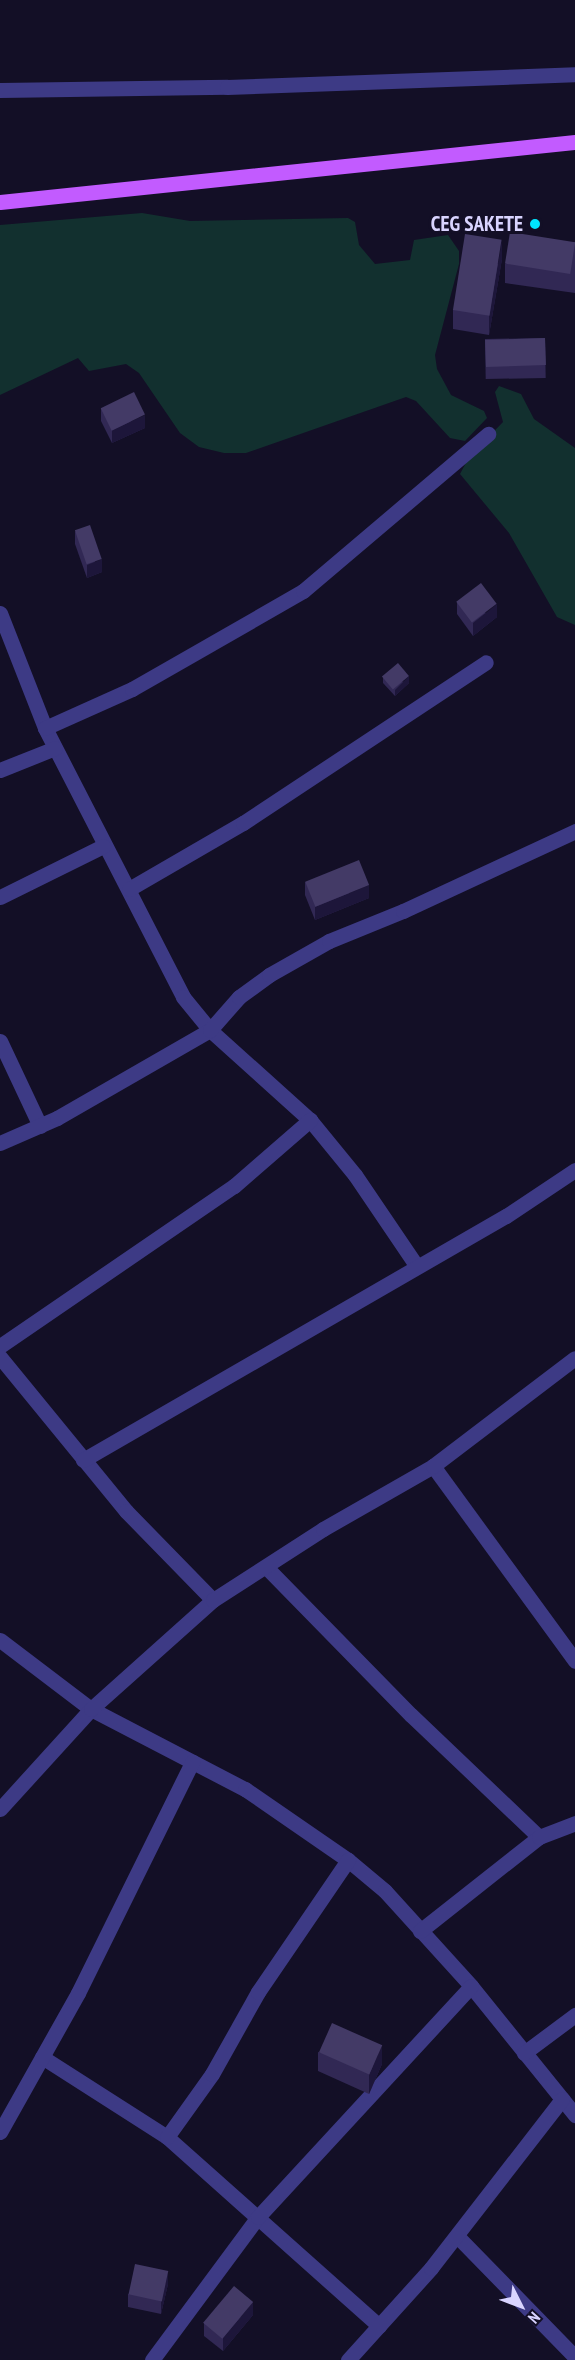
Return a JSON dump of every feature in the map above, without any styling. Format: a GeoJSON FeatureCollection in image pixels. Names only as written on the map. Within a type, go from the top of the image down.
{"type":"FeatureCollection","features":[{"type":"Feature","properties":{"kind":"main road"},"geometry":{"type":"LineString","coordinates":[[0,202],[575,142]]}},
{"type":"Feature","properties":{"kind":"street"},"geometry":{"type":"LineString","coordinates":[[0,90],[239,87],[575,74]]}},
{"type":"Feature","properties":{"kind":"street"},"geometry":{"type":"LineString","coordinates":[[45,728],[132,689],[303,591],[488,434]]}},
{"type":"Feature","properties":{"kind":"street"},"geometry":{"type":"LineString","coordinates":[[0,613],[45,728],[103,846],[129,889],[183,998],[210,1030],[310,1120],[355,1175],[416,1265]]}},
{"type":"Feature","properties":{"kind":"street"},"geometry":{"type":"LineString","coordinates":[[129,889],[243,824],[486,662]]}},
{"type":"Feature","properties":{"kind":"street"},"geometry":{"type":"LineString","coordinates":[[0,770],[55,748]]}},
{"type":"Feature","properties":{"kind":"street"},"geometry":{"type":"LineString","coordinates":[[0,1143],[40,1126],[210,1030],[239,997],[269,975],[329,941],[403,911],[575,831]]}},
{"type":"Feature","properties":{"kind":"street"},"geometry":{"type":"LineString","coordinates":[[0,897],[103,846]]}},
{"type":"Feature","properties":{"kind":"street"},"geometry":{"type":"LineString","coordinates":[[0,1041],[40,1126]]}},
{"type":"Feature","properties":{"kind":"street"},"geometry":{"type":"LineString","coordinates":[[0,1346],[234,1186],[310,1120]]}},
{"type":"Feature","properties":{"kind":"street"},"geometry":{"type":"LineString","coordinates":[[83,1460],[416,1265],[506,1216],[575,1170]]}},
{"type":"Feature","properties":{"kind":"street"},"geometry":{"type":"LineString","coordinates":[[0,1357],[126,1511],[213,1600]]}},
{"type":"Feature","properties":{"kind":"street"},"geometry":{"type":"LineString","coordinates":[[0,1809],[91,1709],[213,1600],[433,1466],[575,1358]]}},
{"type":"Feature","properties":{"kind":"street"},"geometry":{"type":"LineString","coordinates":[[433,1466],[575,1661]]}},
{"type":"Feature","properties":{"kind":"street"},"geometry":{"type":"LineString","coordinates":[[266,1566],[411,1715],[539,1837]]}},
{"type":"Feature","properties":{"kind":"street"},"geometry":{"type":"LineString","coordinates":[[0,1640],[91,1709],[245,1789],[348,1860],[385,1891],[471,1986],[575,2115]]}},
{"type":"Feature","properties":{"kind":"street"},"geometry":{"type":"LineString","coordinates":[[0,2132],[78,1993],[192,1762]]}},
{"type":"Feature","properties":{"kind":"street"},"geometry":{"type":"LineString","coordinates":[[420,1931],[539,1837],[575,1823]]}},
{"type":"Feature","properties":{"kind":"street"},"geometry":{"type":"LineString","coordinates":[[167,2137],[212,2074],[258,1992],[348,1860]]}},
{"type":"Feature","properties":{"kind":"street"},"geometry":{"type":"LineString","coordinates":[[152,2360],[258,2217],[471,1986]]}},
{"type":"Feature","properties":{"kind":"street"},"geometry":{"type":"LineString","coordinates":[[524,2053],[575,2015]]}},
{"type":"Feature","properties":{"kind":"street"},"geometry":{"type":"LineString","coordinates":[[42,2057],[167,2137],[380,2326]]}},
{"type":"Feature","properties":{"kind":"street"},"geometry":{"type":"LineString","coordinates":[[348,2360],[457,2236],[562,2099]]}},
{"type":"Feature","properties":{"kind":"street"},"geometry":{"type":"LineString","coordinates":[[457,2236],[575,2357]]}},
{"type":"Feature","properties":{"kind":"green space"},"geometry":{"type":"Polygon","coordinates":[[[142,213],[190,221],[348,218],[355,222],[359,245],[375,264],[410,260],[414,240],[448,235],[459,251],[459,264],[435,355],[437,369],[451,395],[484,411],[487,418],[465,441],[450,438],[416,401],[406,397],[246,453],[224,453],[199,447],[180,433],[139,373],[126,364],[89,371],[78,358],[0,395],[0,225],[142,213]]]}},
{"type":"Feature","properties":{"kind":"green space"},"geometry":{"type":"Polygon","coordinates":[[[499,386],[521,394],[534,419],[575,448],[575,625],[557,617],[509,533],[460,474],[469,457],[503,422],[495,392],[499,386]]]}},
{"type":"Feature","properties":{"kind":"building"},"geometry":{"type":"Polygon","coordinates":[[[510,232],[575,242],[570,274],[505,264],[510,232]]]}},
{"type":"Feature","properties":{"kind":"building"},"geometry":{"type":"Polygon","coordinates":[[[465,234],[502,240],[489,316],[453,310],[465,234]]]}},
{"type":"Feature","properties":{"kind":"building"},"geometry":{"type":"Polygon","coordinates":[[[545,338],[546,365],[486,367],[485,340],[545,338]]]}},
{"type":"Feature","properties":{"kind":"building"},"geometry":{"type":"Polygon","coordinates":[[[134,392],[145,414],[112,431],[101,408],[134,392]]]}},
{"type":"Feature","properties":{"kind":"building"},"geometry":{"type":"Polygon","coordinates":[[[90,525],[102,559],[87,564],[75,530],[90,525]]]}},
{"type":"Feature","properties":{"kind":"building"},"geometry":{"type":"Polygon","coordinates":[[[481,583],[497,604],[472,622],[456,602],[481,583]]]}},
{"type":"Feature","properties":{"kind":"building"},"geometry":{"type":"Polygon","coordinates":[[[398,663],[409,676],[393,690],[382,676],[398,663]]]}},
{"type":"Feature","properties":{"kind":"building"},"geometry":{"type":"Polygon","coordinates":[[[359,860],[369,885],[315,907],[305,882],[359,860]]]}},
{"type":"Feature","properties":{"kind":"building"},"geometry":{"type":"Polygon","coordinates":[[[332,2023],[382,2045],[369,2075],[319,2052],[332,2023]]]}},
{"type":"Feature","properties":{"kind":"building"},"geometry":{"type":"Polygon","coordinates":[[[135,2264],[168,2271],[162,2301],[129,2294],[135,2264]]]}},
{"type":"Feature","properties":{"kind":"building"},"geometry":{"type":"Polygon","coordinates":[[[234,2286],[253,2302],[222,2339],[203,2323],[234,2286]]]}},
{"type":"Feature","properties":{"kind":"place","name":"CEG SAKETE"},"geometry":{"type":"Point","coordinates":[535,224]}}]}
